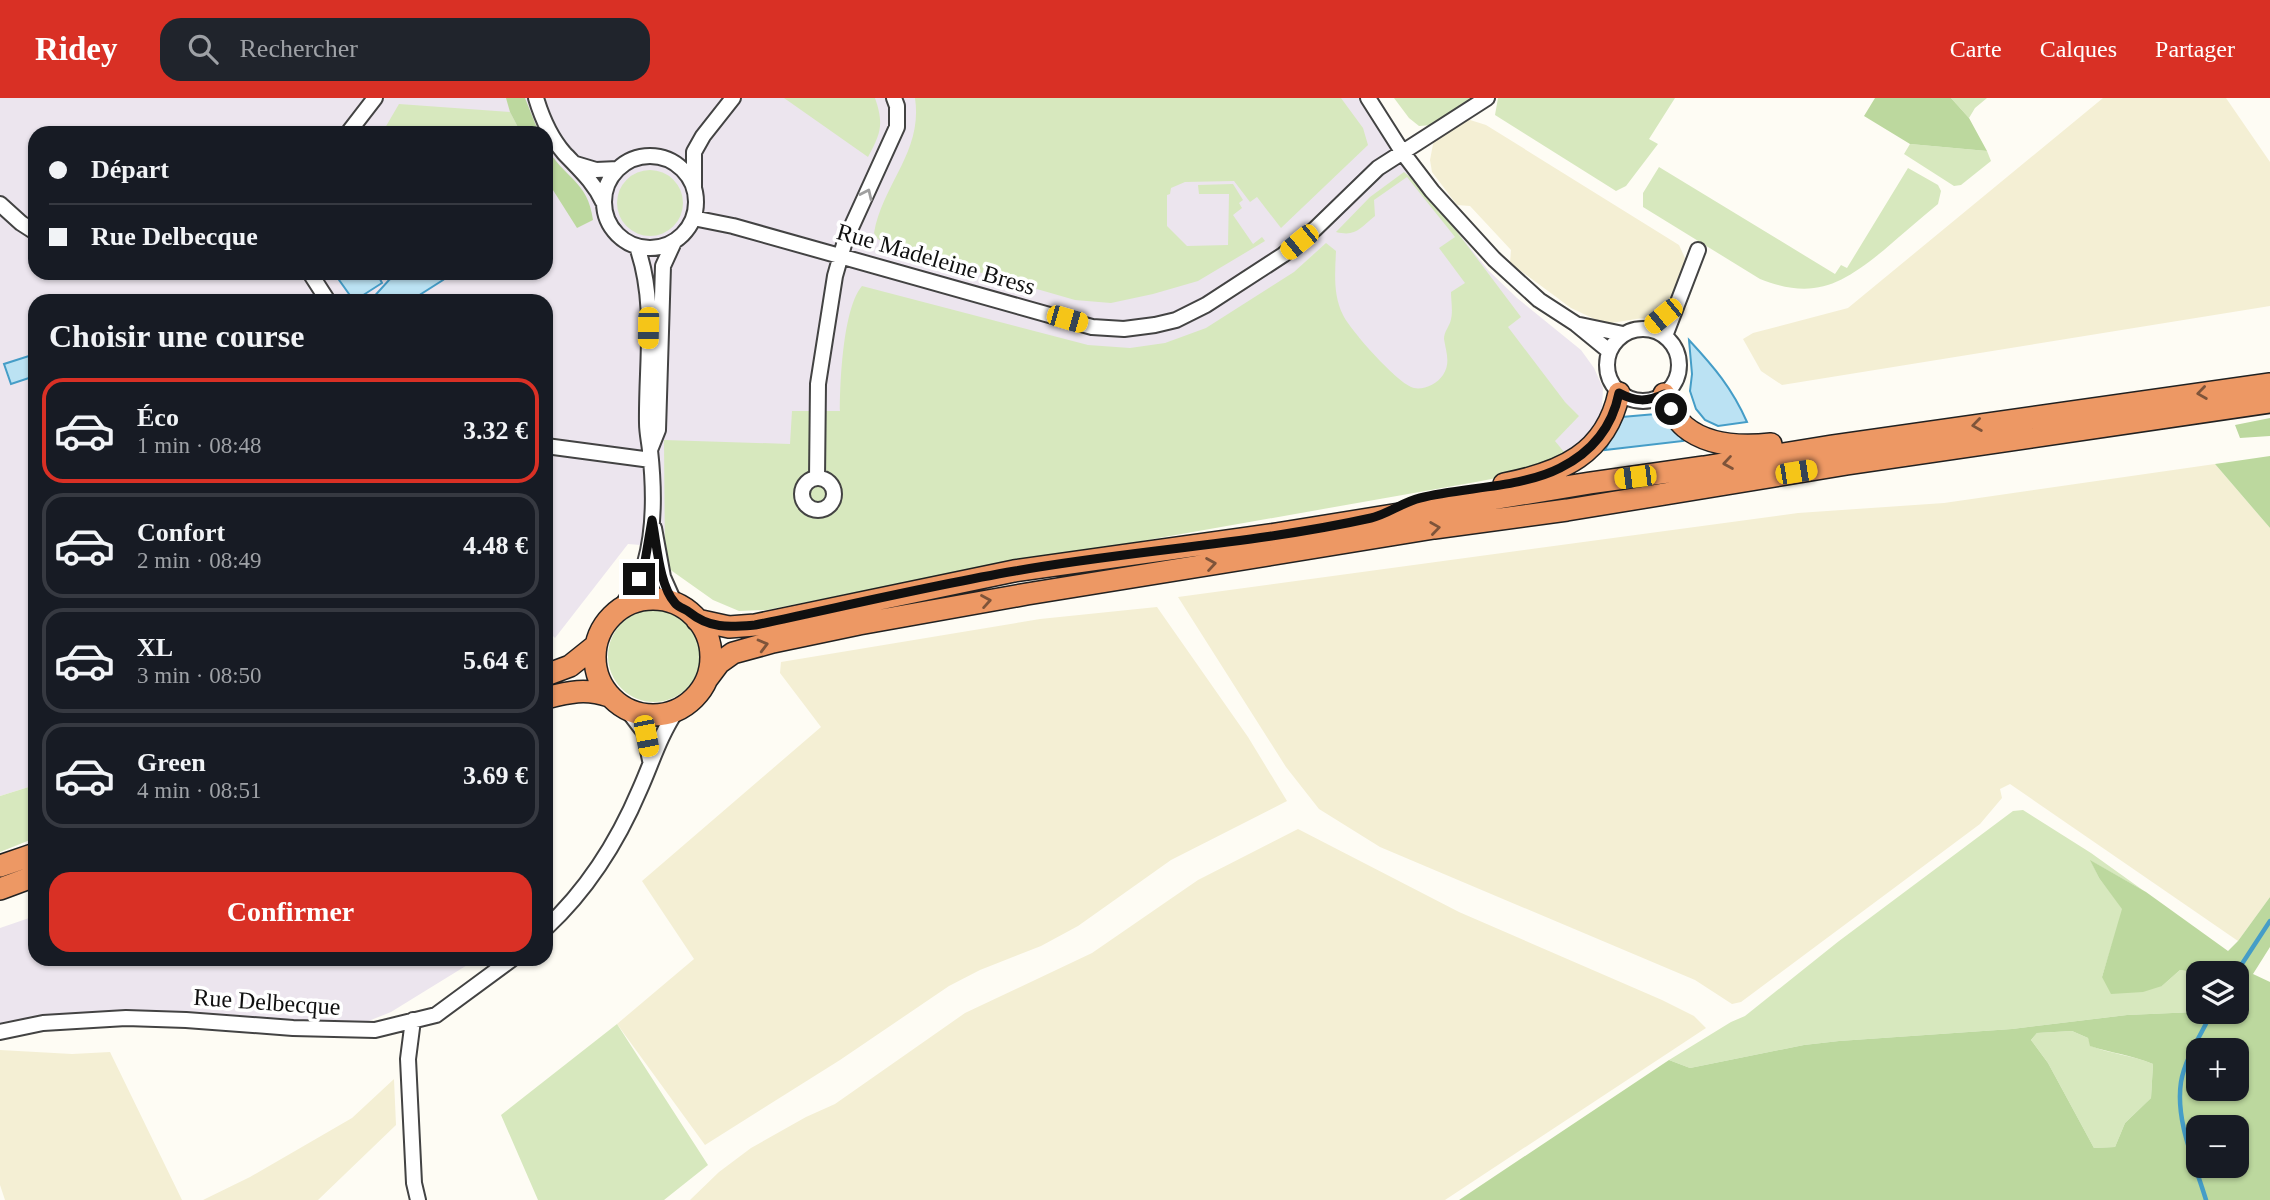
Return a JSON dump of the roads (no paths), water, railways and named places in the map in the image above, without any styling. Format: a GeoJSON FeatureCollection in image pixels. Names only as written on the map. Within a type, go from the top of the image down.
{"type":"FeatureCollection","features":[{"type":"Feature","properties":{"kind":"highway"},"geometry":{"type":"LineString","coordinates":[[697,620],[729,627],[755,625],[1014,571],[1277,534],[1874,440],[2270,384]]}},
{"type":"Feature","properties":{"kind":"highway"},"geometry":{"type":"LineString","coordinates":[[1374,517],[1419,498],[1508,483],[1556,470],[1579,458],[1599,439],[1615,411],[1619,393]]}},
{"type":"Feature","properties":{"kind":"highway"},"geometry":{"type":"LineString","coordinates":[[1664,394],[1684,427],[1707,439],[1747,446],[1829,438],[1874,440]]}},
{"type":"Feature","properties":{"kind":"highway"},"geometry":{"type":"LineString","coordinates":[[553,696],[578,690],[596,692],[608,696],[628,711],[661,715],[677,710],[695,698],[719,663],[733,653],[859,624],[1422,530],[2270,402]]}},
{"type":"Feature","properties":{"kind":"highway"},"geometry":{"type":"LineString","coordinates":[[608,696],[598,677],[594,657],[600,632],[619,610],[629,604],[652,599],[675,604],[697,620],[708,638],[710,648],[707,679]]}},
{"type":"Feature","properties":{"kind":"highway"},"geometry":{"type":"LineString","coordinates":[[553,672],[570,666],[595,646]]}},
{"type":"Feature","properties":{"kind":"highway"},"geometry":{"type":"LineString","coordinates":[[0,866],[28,856]]}},
{"type":"Feature","properties":{"kind":"highway"},"geometry":{"type":"LineString","coordinates":[[0,889],[28,879]]}},
{"type":"Feature","properties":{"kind":"street"},"geometry":{"type":"LineString","coordinates":[[353,126],[375,98]]}},
{"type":"Feature","properties":{"kind":"street"},"geometry":{"type":"LineString","coordinates":[[536,98],[547,126]]}},
{"type":"Feature","properties":{"kind":"street"},"geometry":{"type":"LineString","coordinates":[[618,169],[605,190],[603,202],[604,212],[613,230],[638,247],[656,248],[674,242],[693,218],[696,203],[694,152],[733,98]]}},
{"type":"Feature","properties":{"kind":"street"},"geometry":{"type":"LineString","coordinates":[[817,478],[818,384],[839,256],[897,127],[897,106],[894,98]]}},
{"type":"Feature","properties":{"kind":"street"},"geometry":{"type":"LineString","coordinates":[[1368,98],[1432,191],[1494,259],[1539,300],[1577,324],[1609,351]]}},
{"type":"Feature","properties":{"kind":"street","name":"Rue Madeleine Bress"},"geometry":{"type":"LineString","coordinates":[[693,218],[733,226],[1092,327],[1124,329],[1155,325],[1176,320],[1206,305],[1283,255],[1315,229],[1378,168],[1487,98]]}},
{"type":"Feature","properties":{"kind":"street"},"geometry":{"type":"LineString","coordinates":[[553,137],[565,154],[597,188],[603,202]]}},
{"type":"Feature","properties":{"kind":"street"},"geometry":{"type":"LineString","coordinates":[[576,164],[596,170],[618,169],[639,158],[663,159],[694,152]]}},
{"type":"Feature","properties":{"kind":"street"},"geometry":{"type":"LineString","coordinates":[[663,159],[685,173],[694,189]]}},
{"type":"Feature","properties":{"kind":"street"},"geometry":{"type":"LineString","coordinates":[[0,204],[28,228]]}},
{"type":"Feature","properties":{"kind":"street"},"geometry":{"type":"LineString","coordinates":[[650,455],[658,430],[663,265],[674,242]]}},
{"type":"Feature","properties":{"kind":"street"},"geometry":{"type":"LineString","coordinates":[[638,247],[646,275],[649,303],[647,427],[652,520],[663,577],[675,604]]}},
{"type":"Feature","properties":{"kind":"street"},"geometry":{"type":"LineString","coordinates":[[1665,336],[1698,250]]}},
{"type":"Feature","properties":{"kind":"street"},"geometry":{"type":"LineString","coordinates":[[1648,329],[1675,307]]}},
{"type":"Feature","properties":{"kind":"street"},"geometry":{"type":"LineString","coordinates":[[1577,324],[1623,334]]}},
{"type":"Feature","properties":{"kind":"street"},"geometry":{"type":"LineString","coordinates":[[1648,329],[1665,336],[1673,344],[1679,365],[1677,376],[1664,394],[1642,401],[1630,399],[1619,393],[1607,373],[1609,351],[1623,334],[1648,329]]}},
{"type":"Feature","properties":{"kind":"street"},"geometry":{"type":"LineString","coordinates":[[553,447],[650,455]]}},
{"type":"Feature","properties":{"kind":"street"},"geometry":{"type":"LineString","coordinates":[[619,610],[635,585],[645,561],[652,520]]}},
{"type":"Feature","properties":{"kind":"street"},"geometry":{"type":"LineString","coordinates":[[553,921],[606,857],[641,788],[650,761],[677,710]]}},
{"type":"Feature","properties":{"kind":"street"},"geometry":{"type":"LineString","coordinates":[[628,711],[644,732],[650,761]]}},
{"type":"Feature","properties":{"kind":"street","name":"Rue Delbecque"},"geometry":{"type":"LineString","coordinates":[[0,1032],[43,1023],[126,1018],[375,1030],[436,1015],[502,966]]}},
{"type":"Feature","properties":{"kind":"street"},"geometry":{"type":"LineString","coordinates":[[412,1020],[408,1059],[414,1183],[418,1200]]}},
{"type":"Feature","properties":{"kind":"water"},"geometry":{"type":"Polygon","coordinates":[[[339,280],[380,280],[382,283],[365,294],[349,294],[339,280]]]}},
{"type":"Feature","properties":{"kind":"water"},"geometry":{"type":"Polygon","coordinates":[[[389,280],[443,280],[421,294],[376,294],[389,280]]]}},
{"type":"Feature","properties":{"kind":"water"},"geometry":{"type":"Polygon","coordinates":[[[1689,340],[1722,378],[1747,422],[1718,426],[1705,420],[1696,409],[1690,391],[1692,374],[1689,340]]]}},
{"type":"Feature","properties":{"kind":"water"},"geometry":{"type":"Polygon","coordinates":[[[28,356],[28,378],[11,384],[4,364],[28,356]]]}},
{"type":"Feature","properties":{"kind":"water"},"geometry":{"type":"Polygon","coordinates":[[[1667,413],[1683,441],[1605,450],[1622,417],[1667,413]]]}},
{"type":"Feature","properties":{"kind":"waterway"},"geometry":{"type":"LineString","coordinates":[[2244,961],[2270,921]]}},
{"type":"Feature","properties":{"kind":"waterway"},"geometry":{"type":"LineString","coordinates":[[2206,1024],[2186,1064],[2180,1097],[2183,1127],[2206,1200]]}}]}
